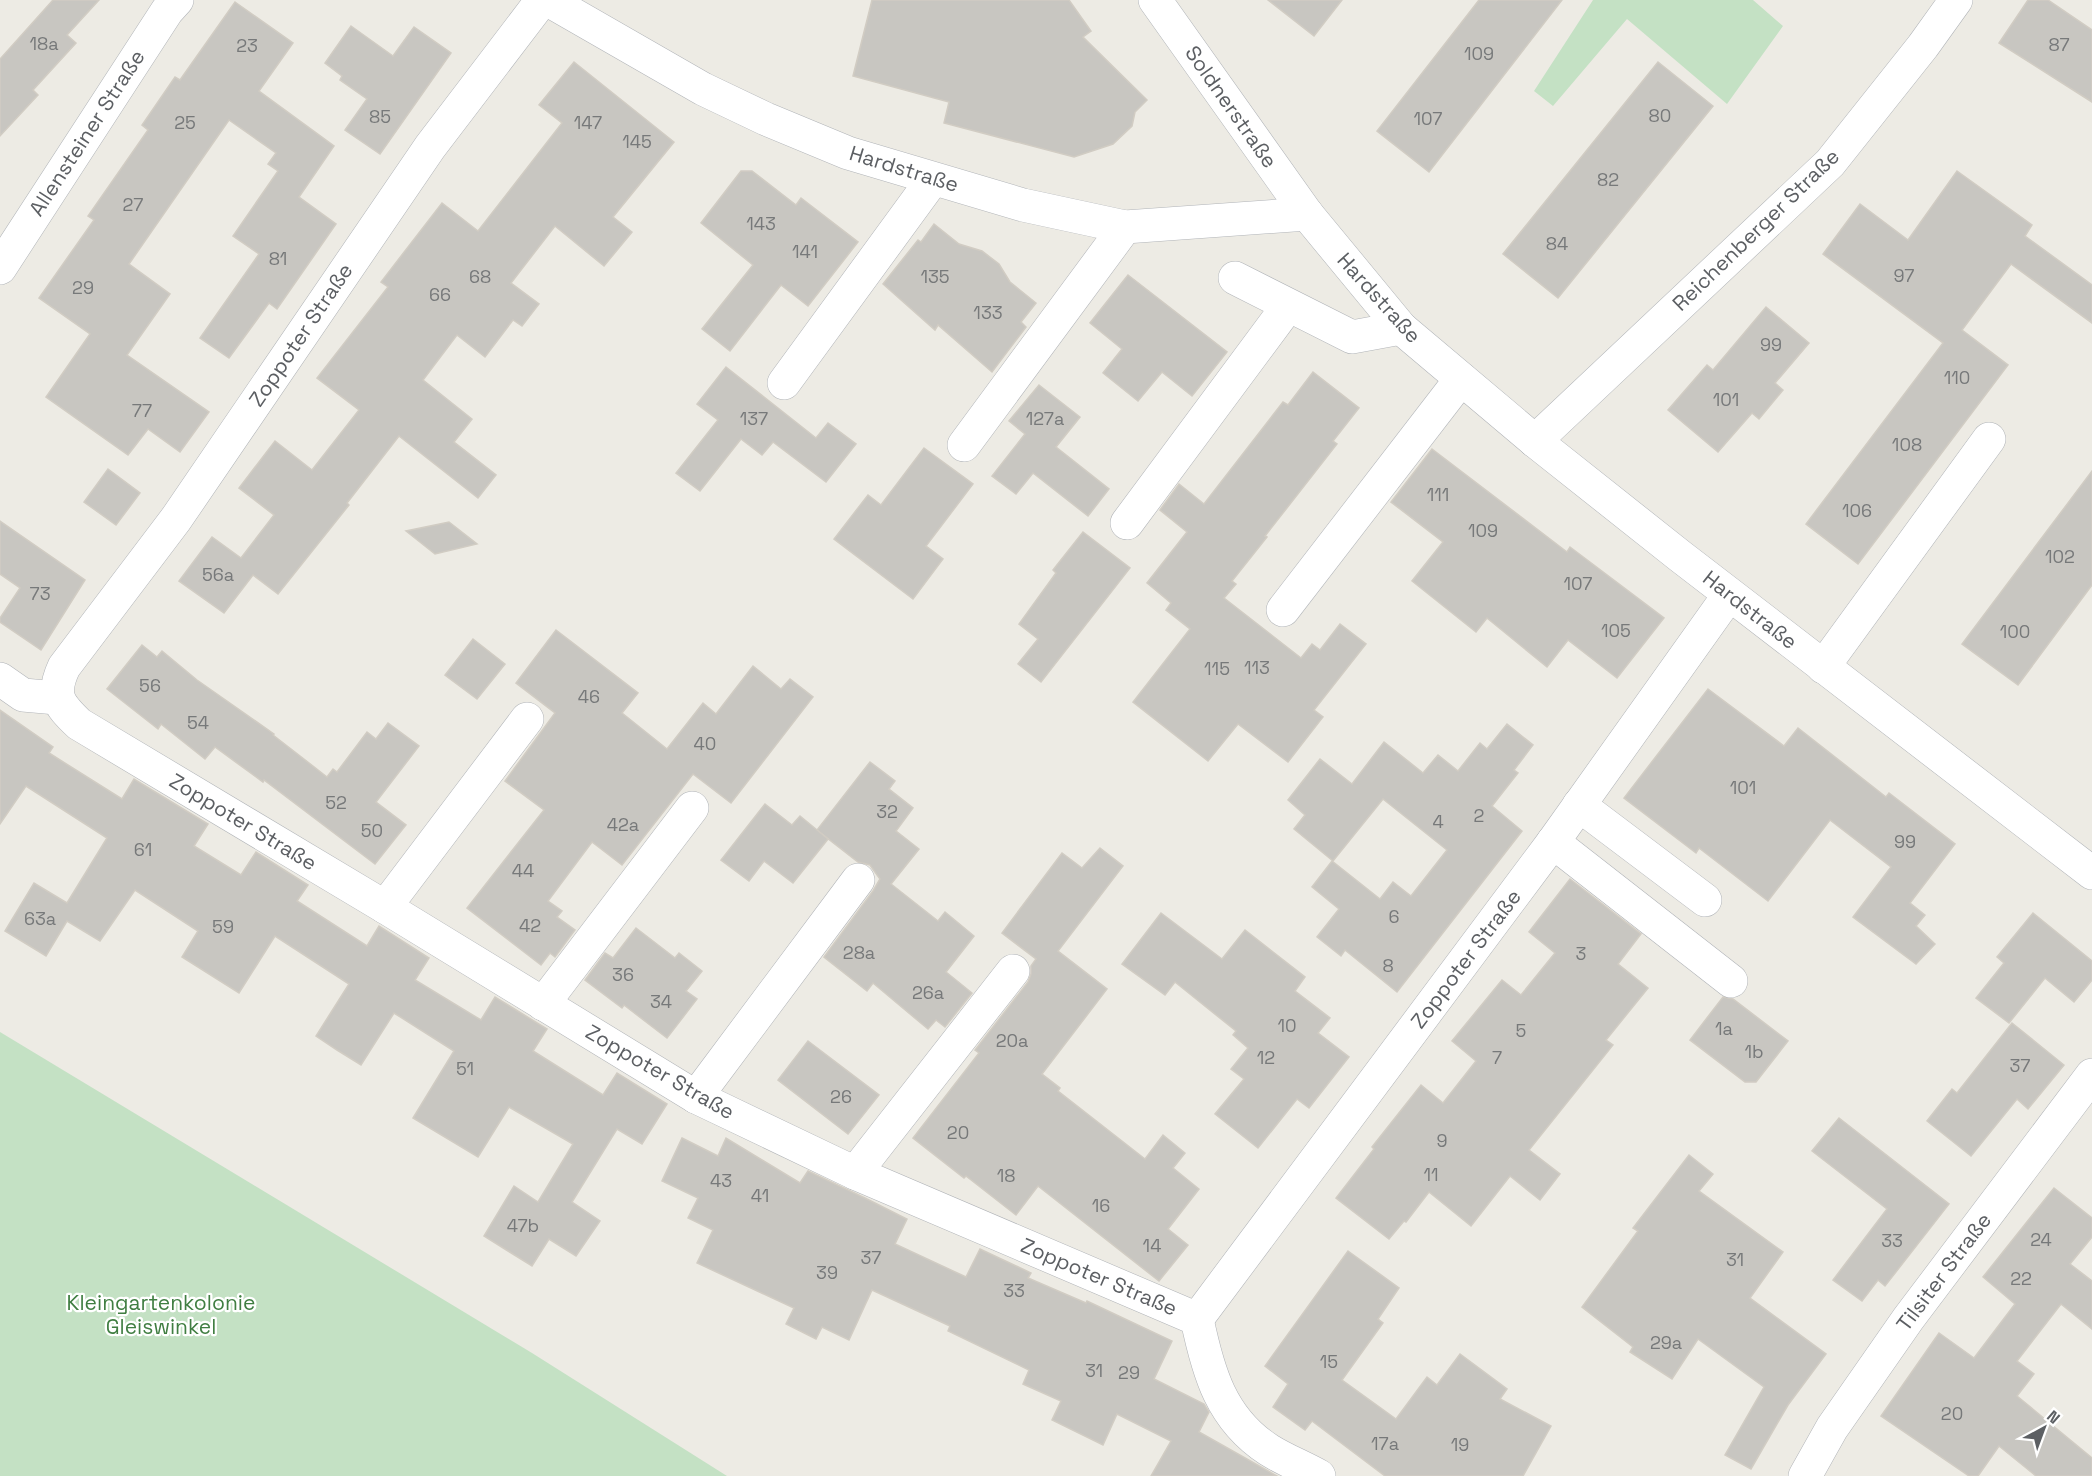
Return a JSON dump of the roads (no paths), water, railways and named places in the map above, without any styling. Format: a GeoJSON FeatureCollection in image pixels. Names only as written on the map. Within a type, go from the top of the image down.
{"type":"FeatureCollection","features":[{"type":"Feature","properties":{"kind":"street","name":"Allensteiner Straße"},"geometry":{"type":"LineString","coordinates":[[0,268],[167,11],[177,0]]}},
{"type":"Feature","properties":{"kind":"street","name":"Zoppoter Straße"},"geometry":{"type":"LineString","coordinates":[[542,0],[430,147],[176,519],[64,667],[57,682],[57,698],[79,724],[696,1096],[855,1173],[1197,1319]]}},
{"type":"Feature","properties":{"kind":"street","name":"Hardstraße"},"geometry":{"type":"LineString","coordinates":[[548,0],[703,89],[766,119],[848,153],[1023,205],[1125,227],[1307,214],[1401,328],[1534,441],[1729,595],[2092,873]]}},
{"type":"Feature","properties":{"kind":"street","name":"Soldnerstraße"},"geometry":{"type":"LineString","coordinates":[[1155,0],[1307,214]]}},
{"type":"Feature","properties":{"kind":"street","name":"Reichenberger Straße"},"geometry":{"type":"LineString","coordinates":[[1534,441],[1830,163],[1923,46],[1956,0]]}},
{"type":"Feature","properties":{"kind":"street"},"geometry":{"type":"LineString","coordinates":[[784,384],[933,179]]}},
{"type":"Feature","properties":{"kind":"street"},"geometry":{"type":"LineString","coordinates":[[964,445],[1125,227]]}},
{"type":"Feature","properties":{"kind":"street"},"geometry":{"type":"LineString","coordinates":[[1235,278],[1352,337],[1401,328]]}},
{"type":"Feature","properties":{"kind":"street"},"geometry":{"type":"LineString","coordinates":[[1126,523],[1288,306]]}},
{"type":"Feature","properties":{"kind":"street"},"geometry":{"type":"LineString","coordinates":[[1283,610],[1461,379]]}},
{"type":"Feature","properties":{"kind":"street"},"geometry":{"type":"LineString","coordinates":[[1823,667],[1989,439]]}},
{"type":"Feature","properties":{"kind":"street","name":"Zoppoter Straße"},"geometry":{"type":"LineString","coordinates":[[1319,1476],[1269,1449],[1238,1425],[1217,1392],[1197,1319],[1553,842],[1729,595]]}},
{"type":"Feature","properties":{"kind":"street"},"geometry":{"type":"LineString","coordinates":[[0,679],[23,695],[57,698]]}},
{"type":"Feature","properties":{"kind":"street"},"geometry":{"type":"LineString","coordinates":[[386,907],[526,719]]}},
{"type":"Feature","properties":{"kind":"street"},"geometry":{"type":"LineString","coordinates":[[1579,805],[1705,900]]}},
{"type":"Feature","properties":{"kind":"street"},"geometry":{"type":"LineString","coordinates":[[543,1004],[693,808]]}},
{"type":"Feature","properties":{"kind":"street"},"geometry":{"type":"LineString","coordinates":[[1553,842],[1731,981]]}},
{"type":"Feature","properties":{"kind":"street"},"geometry":{"type":"LineString","coordinates":[[696,1096],[858,880]]}},
{"type":"Feature","properties":{"kind":"street"},"geometry":{"type":"LineString","coordinates":[[855,1173],[1013,971]]}},
{"type":"Feature","properties":{"kind":"street","name":"Tilsiter Straße"},"geometry":{"type":"LineString","coordinates":[[1805,1476],[1832,1428],[1908,1319],[2092,1075]]}},
{"type":"Feature","properties":{"kind":"park label","name":"Kleingartenkolonie Gleiswinkel"},"geometry":{"type":"Point","coordinates":[161,1315]}}]}
